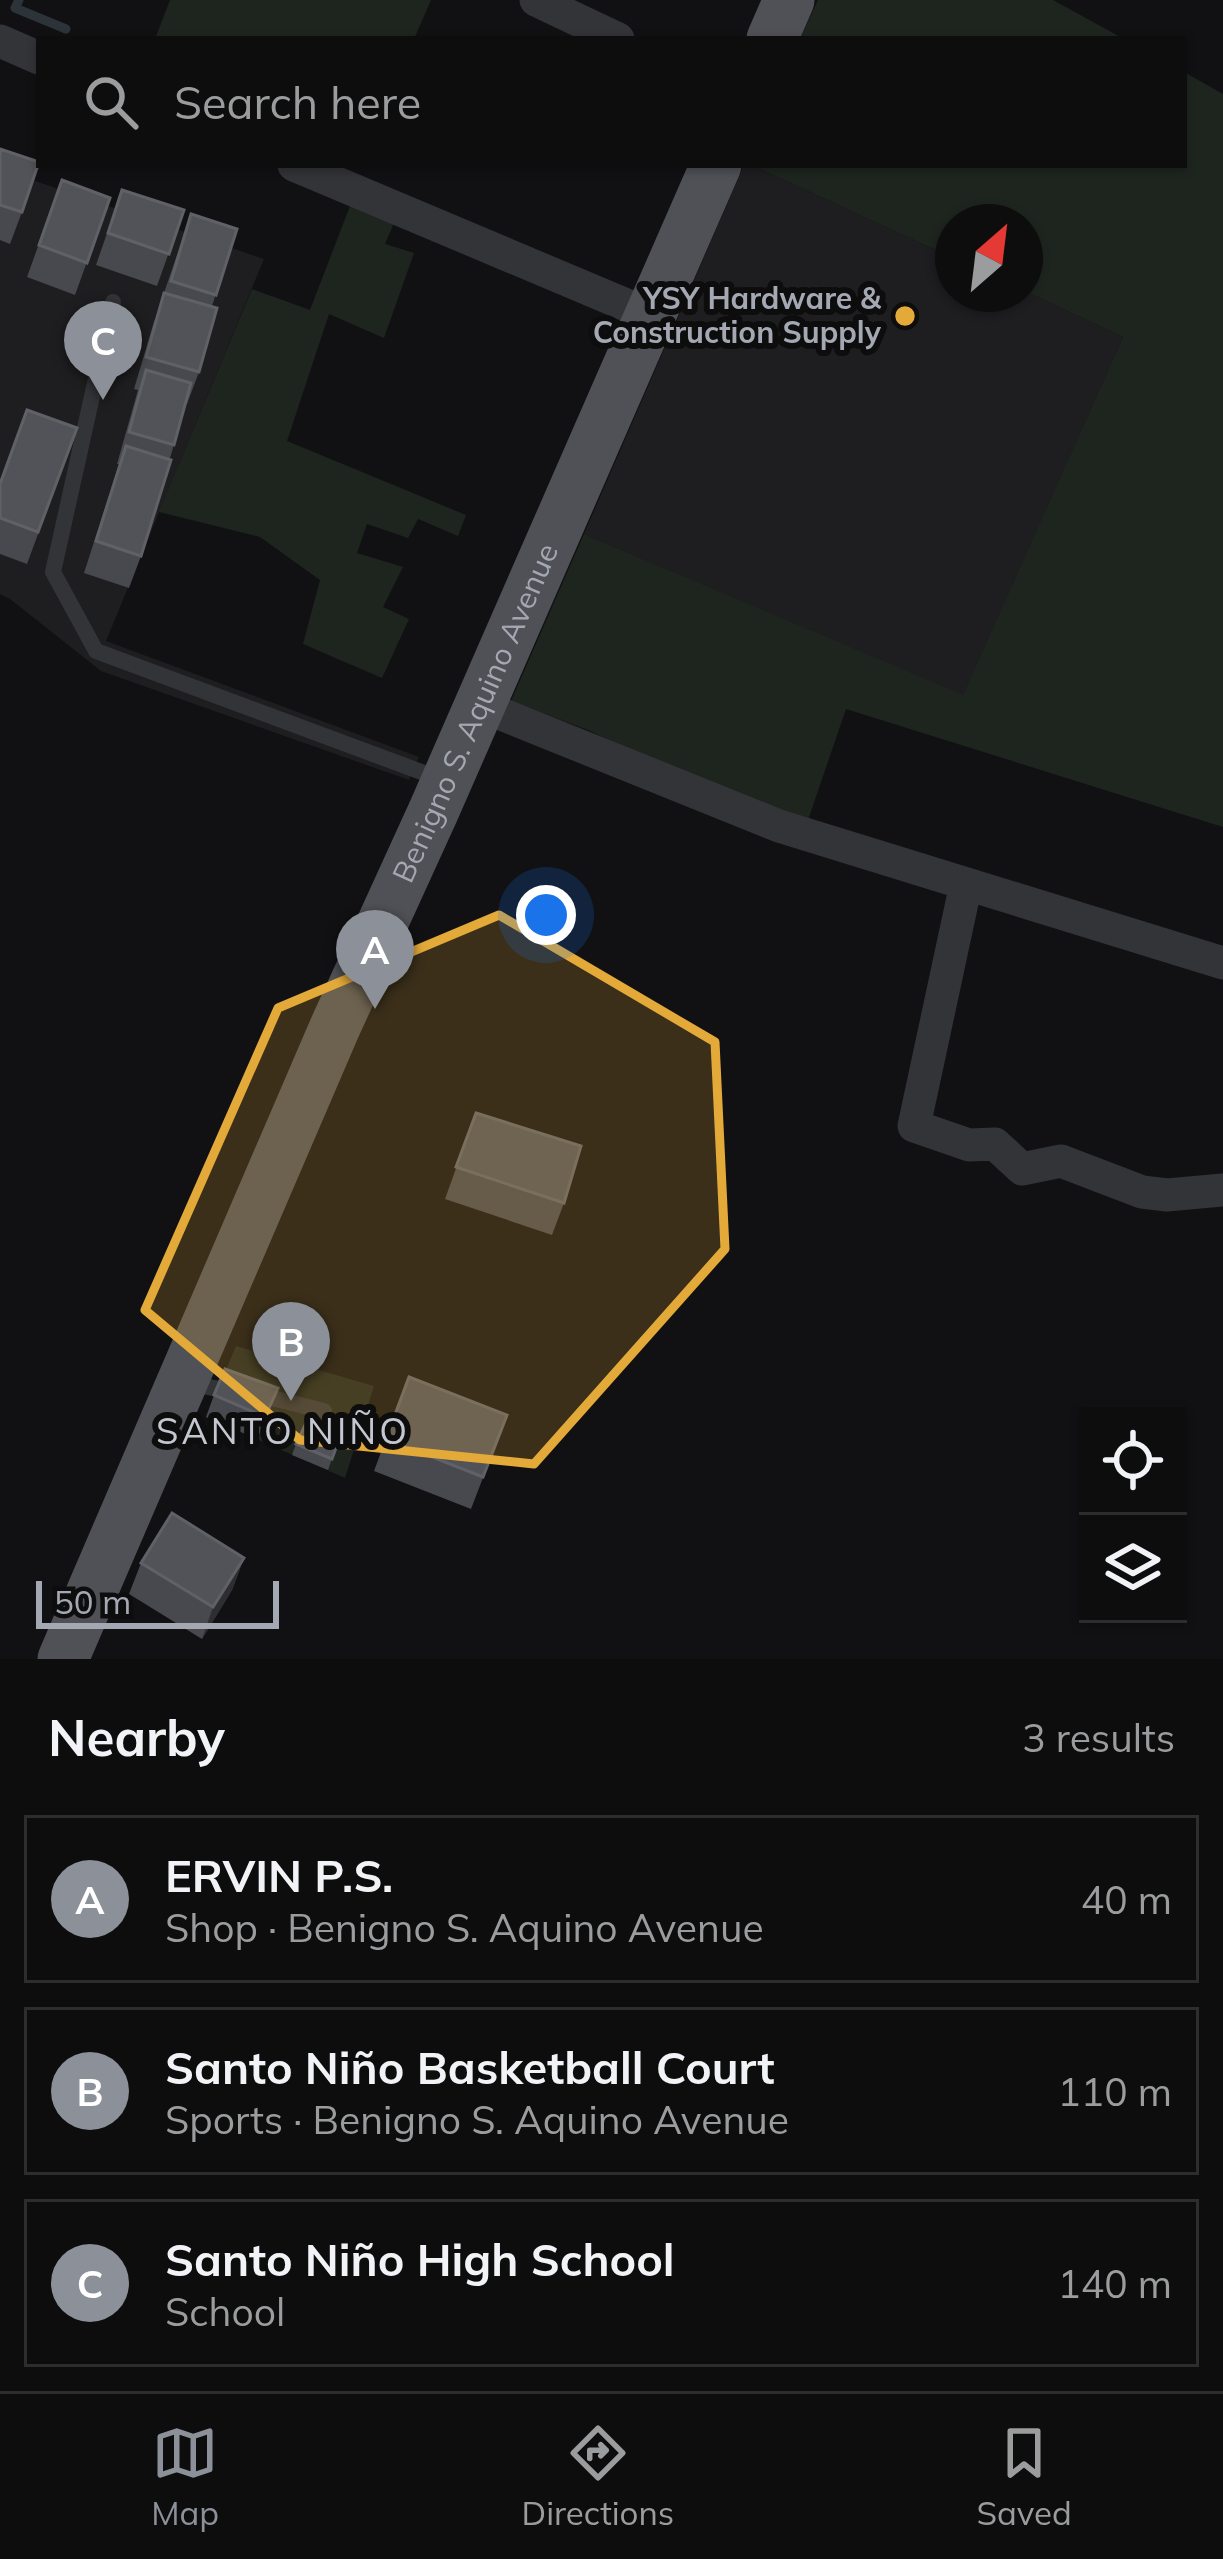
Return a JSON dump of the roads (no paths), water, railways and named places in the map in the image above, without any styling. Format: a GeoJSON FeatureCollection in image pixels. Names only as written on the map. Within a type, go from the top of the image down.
{"type":"FeatureCollection","features":[{"type":"Feature","properties":{"kind":"main road"},"geometry":{"type":"LineString","coordinates":[[773,36],[789,0]]}},
{"type":"Feature","properties":{"kind":"main road","name":"Benigno S. Aquino Avenue"},"geometry":{"type":"LineString","coordinates":[[63,1659],[335,1027],[715,168]]}},
{"type":"Feature","properties":{"kind":"street"},"geometry":{"type":"LineString","coordinates":[[536,0],[612,36]]}},
{"type":"Feature","properties":{"kind":"street"},"geometry":{"type":"LineString","coordinates":[[0,41],[36,57]]}},
{"type":"Feature","properties":{"kind":"street"},"geometry":{"type":"LineString","coordinates":[[300,168],[650,315]]}},
{"type":"Feature","properties":{"kind":"street"},"geometry":{"type":"LineString","coordinates":[[479,705],[779,826],[1223,963]]}},
{"type":"Feature","properties":{"kind":"street"},"geometry":{"type":"LineString","coordinates":[[966,884],[914,1126],[969,1144],[995,1144],[1022,1169],[1060,1162],[1142,1192],[1167,1195],[1223,1190]]}},
{"type":"Feature","properties":{"kind":"lane"},"geometry":{"type":"LineString","coordinates":[[113,302],[53,572],[96,650],[446,782]]}},
{"type":"Feature","properties":{"kind":"lane"},"geometry":{"type":"LineString","coordinates":[[183,1382],[324,1411]]}},
{"type":"Feature","properties":{"kind":"waterway"},"geometry":{"type":"LineString","coordinates":[[19,0],[15,8],[66,29]]}},
{"type":"Feature","properties":{"kind":"place","name":"YSY Hardware & Construction Supply"},"geometry":{"type":"Point","coordinates":[905,316]}},
{"type":"Feature","properties":{"kind":"place","name":"Santo Niño High School"},"geometry":{"type":"Point","coordinates":[103,400]}},
{"type":"Feature","properties":{"kind":"place","name":"ERVIN P.S."},"geometry":{"type":"Point","coordinates":[375,1009]}},
{"type":"Feature","properties":{"kind":"place","name":"Santo Niño Basketball Court"},"geometry":{"type":"Point","coordinates":[291,1401]}},
{"type":"Feature","properties":{"kind":"district","name":"SANTO NIÑO"},"geometry":{"type":"Point","coordinates":[283,1431]}}]}
